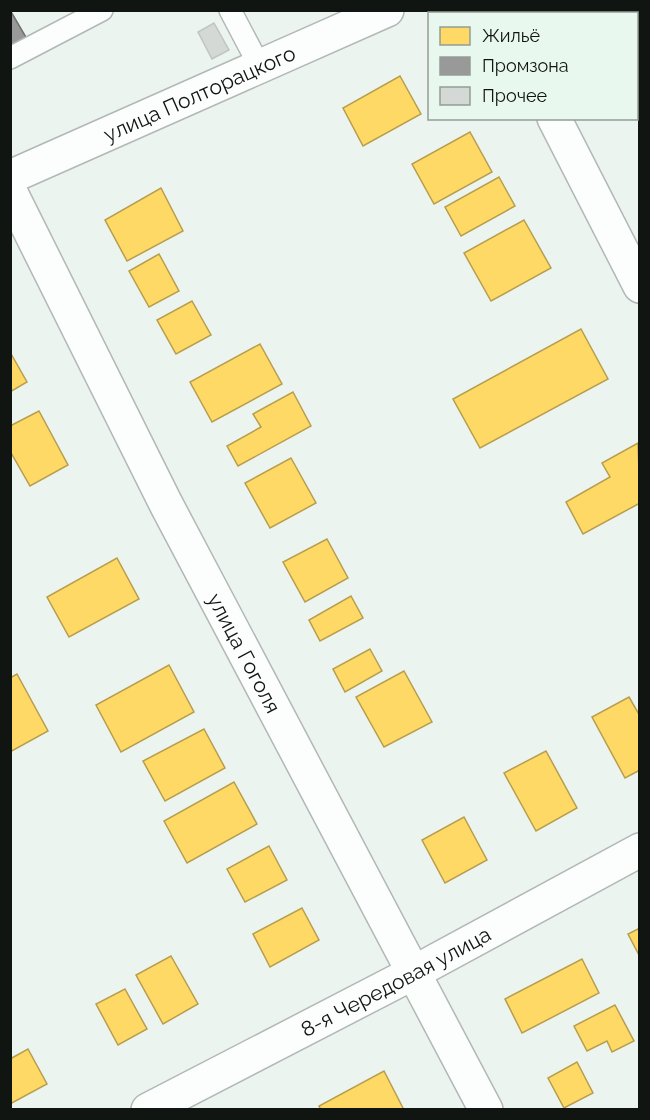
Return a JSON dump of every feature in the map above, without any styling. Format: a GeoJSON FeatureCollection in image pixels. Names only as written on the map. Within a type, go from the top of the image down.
{"type":"FeatureCollection","features":[{"type":"Feature","properties":{"kind":"street","name":"улица Полторацкого"},"geometry":{"type":"LineString","coordinates":[[10,177],[261,68],[387,10]]}},
{"type":"Feature","properties":{"kind":"street"},"geometry":{"type":"LineString","coordinates":[[555,120],[639,286]]}},
{"type":"Feature","properties":{"kind":"street","name":"улица Гоголя"},"geometry":{"type":"LineString","coordinates":[[10,191],[166,504],[486,1110]]}},
{"type":"Feature","properties":{"kind":"street","name":"8-я Чередовая улица"},"geometry":{"type":"LineString","coordinates":[[148,1110],[414,973],[639,850]]}},
{"type":"Feature","properties":{"kind":"lane"},"geometry":{"type":"LineString","coordinates":[[10,58],[102,10]]}},
{"type":"Feature","properties":{"kind":"lane"},"geometry":{"type":"LineString","coordinates":[[230,10],[261,68]]}},
{"type":"Feature","properties":{"kind":"building: Жильё"},"geometry":{"type":"Polygon","coordinates":[[[614,10],[615,12],[592,12],[614,10]]]}},
{"type":"Feature","properties":{"kind":"building: Жильё"},"geometry":{"type":"Polygon","coordinates":[[[620,10],[632,10],[633,12],[617,12],[620,10]]]}},
{"type":"Feature","properties":{"kind":"building: Жильё"},"geometry":{"type":"Polygon","coordinates":[[[638,21],[640,24],[640,84],[638,84],[638,21]]]}},
{"type":"Feature","properties":{"kind":"building: Жильё"},"geometry":{"type":"Polygon","coordinates":[[[400,76],[421,114],[363,146],[343,108],[400,76]]]}},
{"type":"Feature","properties":{"kind":"building: Жильё"},"geometry":{"type":"Polygon","coordinates":[[[470,132],[492,172],[434,204],[412,164],[470,132]]]}},
{"type":"Feature","properties":{"kind":"building: Жильё"},"geometry":{"type":"Polygon","coordinates":[[[499,177],[515,206],[461,236],[445,207],[499,177]]]}},
{"type":"Feature","properties":{"kind":"building: Жильё"},"geometry":{"type":"Polygon","coordinates":[[[161,188],[183,231],[127,261],[105,220],[161,188]]]}},
{"type":"Feature","properties":{"kind":"building: Жильё"},"geometry":{"type":"Polygon","coordinates":[[[524,220],[551,268],[491,301],[464,253],[524,220]]]}},
{"type":"Feature","properties":{"kind":"building: Жильё"},"geometry":{"type":"Polygon","coordinates":[[[159,254],[179,291],[149,307],[129,271],[159,254]]]}},
{"type":"Feature","properties":{"kind":"building: Жильё"},"geometry":{"type":"Polygon","coordinates":[[[192,301],[211,335],[176,354],[157,320],[192,301]]]}},
{"type":"Feature","properties":{"kind":"building: Жильё"},"geometry":{"type":"Polygon","coordinates":[[[581,329],[608,379],[480,448],[453,399],[581,329]]]}},
{"type":"Feature","properties":{"kind":"building: Жильё"},"geometry":{"type":"Polygon","coordinates":[[[260,344],[282,384],[212,422],[190,382],[260,344]]]}},
{"type":"Feature","properties":{"kind":"building: Жильё"},"geometry":{"type":"Polygon","coordinates":[[[10,352],[27,382],[10,392],[10,352]]]}},
{"type":"Feature","properties":{"kind":"building: Жильё"},"geometry":{"type":"Polygon","coordinates":[[[293,392],[311,426],[238,466],[227,446],[261,427],[253,414],[293,392]]]}},
{"type":"Feature","properties":{"kind":"building: Жильё"},"geometry":{"type":"Polygon","coordinates":[[[39,411],[68,465],[30,486],[10,451],[10,426],[39,411]]]}},
{"type":"Feature","properties":{"kind":"building: Жильё"},"geometry":{"type":"Polygon","coordinates":[[[638,443],[640,503],[583,534],[566,502],[610,477],[602,463],[638,443]]]}},
{"type":"Feature","properties":{"kind":"building: Жильё"},"geometry":{"type":"Polygon","coordinates":[[[291,458],[316,503],[270,528],[245,483],[291,458]]]}},
{"type":"Feature","properties":{"kind":"building: Жильё"},"geometry":{"type":"Polygon","coordinates":[[[327,539],[348,578],[305,602],[283,562],[327,539]]]}},
{"type":"Feature","properties":{"kind":"building: Жильё"},"geometry":{"type":"Polygon","coordinates":[[[117,558],[139,599],[69,637],[47,597],[117,558]]]}},
{"type":"Feature","properties":{"kind":"building: Жильё"},"geometry":{"type":"Polygon","coordinates":[[[351,596],[363,618],[320,641],[309,620],[351,596]]]}},
{"type":"Feature","properties":{"kind":"building: Жильё"},"geometry":{"type":"Polygon","coordinates":[[[370,649],[382,671],[345,692],[333,669],[370,649]]]}},
{"type":"Feature","properties":{"kind":"building: Жильё"},"geometry":{"type":"Polygon","coordinates":[[[169,665],[194,712],[121,752],[96,705],[169,665]]]}},
{"type":"Feature","properties":{"kind":"building: Жильё"},"geometry":{"type":"Polygon","coordinates":[[[404,671],[432,722],[384,747],[356,697],[404,671]]]}},
{"type":"Feature","properties":{"kind":"building: Жильё"},"geometry":{"type":"Polygon","coordinates":[[[17,674],[48,731],[10,752],[10,678],[17,674]]]}},
{"type":"Feature","properties":{"kind":"building: Жильё"},"geometry":{"type":"Polygon","coordinates":[[[629,697],[640,716],[640,770],[625,778],[592,717],[629,697]]]}},
{"type":"Feature","properties":{"kind":"building: Жильё"},"geometry":{"type":"Polygon","coordinates":[[[204,729],[225,768],[165,801],[143,761],[204,729]]]}},
{"type":"Feature","properties":{"kind":"building: Жильё"},"geometry":{"type":"Polygon","coordinates":[[[546,751],[577,808],[536,831],[504,773],[546,751]]]}},
{"type":"Feature","properties":{"kind":"building: Жильё"},"geometry":{"type":"Polygon","coordinates":[[[234,782],[257,824],[187,863],[164,821],[234,782]]]}},
{"type":"Feature","properties":{"kind":"building: Жильё"},"geometry":{"type":"Polygon","coordinates":[[[464,817],[487,860],[445,883],[422,840],[464,817]]]}},
{"type":"Feature","properties":{"kind":"building: Жильё"},"geometry":{"type":"Polygon","coordinates":[[[269,846],[287,880],[245,902],[227,869],[269,846]]]}},
{"type":"Feature","properties":{"kind":"building: Жильё"},"geometry":{"type":"Polygon","coordinates":[[[302,908],[319,940],[270,967],[253,934],[302,908]]]}},
{"type":"Feature","properties":{"kind":"building: Жильё"},"geometry":{"type":"Polygon","coordinates":[[[640,928],[640,957],[628,934],[640,928]]]}},
{"type":"Feature","properties":{"kind":"building: Жильё"},"geometry":{"type":"Polygon","coordinates":[[[171,956],[198,1004],[163,1024],[136,975],[171,956]]]}},
{"type":"Feature","properties":{"kind":"building: Жильё"},"geometry":{"type":"Polygon","coordinates":[[[582,959],[599,993],[522,1033],[505,999],[582,959]]]}},
{"type":"Feature","properties":{"kind":"building: Жильё"},"geometry":{"type":"Polygon","coordinates":[[[125,989],[147,1029],[118,1045],[96,1004],[125,989]]]}},
{"type":"Feature","properties":{"kind":"building: Жильё"},"geometry":{"type":"Polygon","coordinates":[[[615,1005],[634,1041],[612,1052],[607,1041],[587,1051],[574,1026],[615,1005]]]}},
{"type":"Feature","properties":{"kind":"building: Жильё"},"geometry":{"type":"Polygon","coordinates":[[[28,1049],[47,1084],[10,1104],[10,1059],[28,1049]]]}},
{"type":"Feature","properties":{"kind":"building: Жильё"},"geometry":{"type":"Polygon","coordinates":[[[577,1062],[593,1093],[564,1108],[548,1078],[577,1062]]]}},
{"type":"Feature","properties":{"kind":"building: Жильё"},"geometry":{"type":"Polygon","coordinates":[[[384,1071],[404,1110],[321,1110],[319,1106],[384,1071]]]}},
{"type":"Feature","properties":{"kind":"building: Промзона"},"geometry":{"type":"Polygon","coordinates":[[[10,10],[27,39],[10,48],[10,10]]]}},
{"type":"Feature","properties":{"kind":"building: Прочее"},"geometry":{"type":"Polygon","coordinates":[[[214,23],[229,50],[212,59],[198,32],[214,23]]]}}]}
